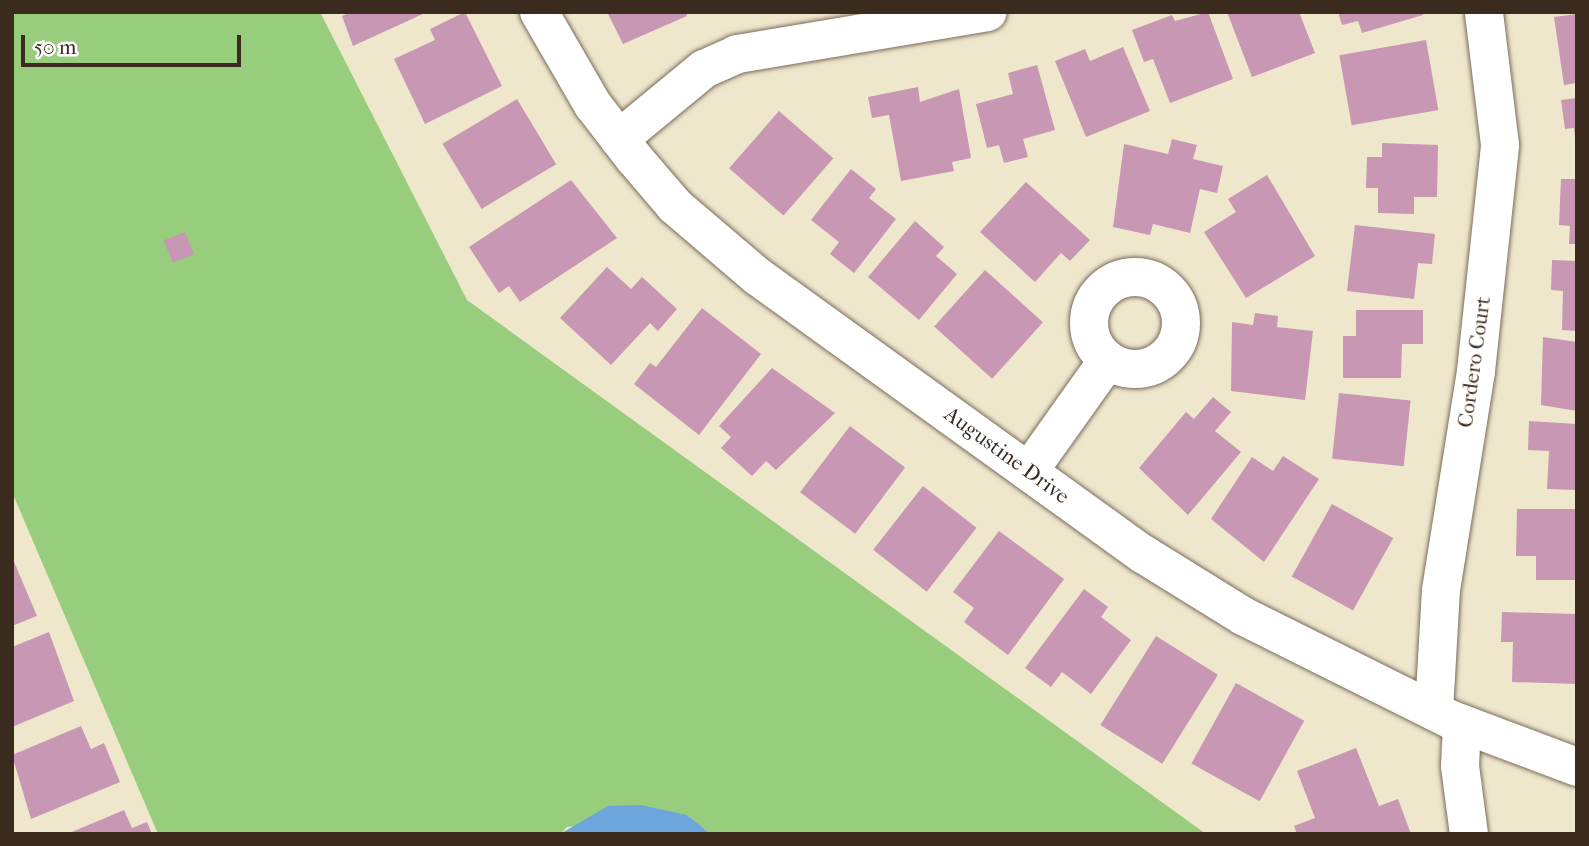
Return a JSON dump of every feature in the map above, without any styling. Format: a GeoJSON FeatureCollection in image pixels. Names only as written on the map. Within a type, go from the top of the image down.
{"type":"FeatureCollection","features":[{"type":"Feature","properties":{"kind":"street","name":"Augustine Drive"},"geometry":{"type":"LineString","coordinates":[[539,12],[619,139],[710,239],[1029,471],[1242,616],[1448,717],[1577,767]]}},
{"type":"Feature","properties":{"kind":"street"},"geometry":{"type":"LineString","coordinates":[[619,139],[704,69],[737,54],[987,12]]}},
{"type":"Feature","properties":{"kind":"street","name":"Cordero Court"},"geometry":{"type":"LineString","coordinates":[[1469,834],[1460,765],[1448,717],[1441,590],[1476,371],[1500,145],[1484,12]]}},
{"type":"Feature","properties":{"kind":"street"},"geometry":{"type":"LineString","coordinates":[[1029,471],[1108,360]]}},
{"type":"Feature","properties":{"kind":"green space"},"geometry":{"type":"Polygon","coordinates":[[[12,12],[320,12],[467,300],[1206,834],[711,834],[687,815],[567,827],[560,834],[158,834],[12,492],[12,12]]]}},
{"type":"Feature","properties":{"kind":"water"},"geometry":{"type":"Polygon","coordinates":[[[641,805],[687,815],[711,834],[560,834],[608,806],[641,805]]]}},
{"type":"Feature","properties":{"kind":"building"},"geometry":{"type":"Polygon","coordinates":[[[352,12],[425,13],[353,46],[342,16],[352,12]]]}},
{"type":"Feature","properties":{"kind":"building"},"geometry":{"type":"Polygon","coordinates":[[[465,12],[502,86],[425,124],[394,59],[435,40],[430,29],[465,12]]]}},
{"type":"Feature","properties":{"kind":"building"},"geometry":{"type":"Polygon","coordinates":[[[607,12],[686,12],[687,16],[623,44],[607,12]]]}},
{"type":"Feature","properties":{"kind":"building"},"geometry":{"type":"Polygon","coordinates":[[[1208,12],[1233,79],[1170,103],[1153,59],[1144,62],[1132,30],[1172,15],[1175,21],[1208,12]]]}},
{"type":"Feature","properties":{"kind":"building"},"geometry":{"type":"Polygon","coordinates":[[[1227,12],[1299,12],[1315,53],[1252,77],[1227,12]]]}},
{"type":"Feature","properties":{"kind":"building"},"geometry":{"type":"Polygon","coordinates":[[[1338,12],[1422,12],[1423,15],[1362,33],[1358,21],[1342,25],[1338,12]]]}},
{"type":"Feature","properties":{"kind":"building"},"geometry":{"type":"Polygon","coordinates":[[[1577,14],[1577,83],[1564,85],[1554,17],[1577,14]]]}},
{"type":"Feature","properties":{"kind":"building"},"geometry":{"type":"Polygon","coordinates":[[[1426,40],[1438,110],[1352,125],[1339,55],[1426,40]]]}},
{"type":"Feature","properties":{"kind":"building"},"geometry":{"type":"Polygon","coordinates":[[[1123,47],[1150,111],[1086,137],[1055,61],[1085,49],[1090,61],[1123,47]]]}},
{"type":"Feature","properties":{"kind":"building"},"geometry":{"type":"Polygon","coordinates":[[[1037,65],[1055,130],[1023,139],[1028,157],[1004,163],[999,145],[987,148],[976,104],[1013,94],[1008,73],[1037,65]]]}},
{"type":"Feature","properties":{"kind":"building"},"geometry":{"type":"Polygon","coordinates":[[[918,87],[920,102],[959,89],[971,158],[952,162],[954,171],[901,181],[889,115],[872,118],[868,97],[918,87]]]}},
{"type":"Feature","properties":{"kind":"building"},"geometry":{"type":"Polygon","coordinates":[[[1577,98],[1575,138],[1574,128],[1565,129],[1561,100],[1577,98]]]}},
{"type":"Feature","properties":{"kind":"building"},"geometry":{"type":"Polygon","coordinates":[[[517,99],[556,164],[482,209],[442,144],[517,99]]]}},
{"type":"Feature","properties":{"kind":"building"},"geometry":{"type":"Polygon","coordinates":[[[779,111],[833,158],[783,216],[729,168],[779,111]]]}},
{"type":"Feature","properties":{"kind":"building"},"geometry":{"type":"Polygon","coordinates":[[[1172,139],[1197,145],[1193,159],[1223,166],[1217,193],[1200,189],[1190,233],[1153,224],[1150,235],[1113,227],[1124,144],[1168,154],[1172,139]]]}},
{"type":"Feature","properties":{"kind":"building"},"geometry":{"type":"Polygon","coordinates":[[[1382,143],[1438,145],[1437,197],[1414,197],[1414,214],[1378,213],[1378,188],[1366,188],[1367,157],[1382,157],[1382,143]]]}},
{"type":"Feature","properties":{"kind":"building"},"geometry":{"type":"Polygon","coordinates":[[[851,169],[876,189],[869,198],[896,219],[854,273],[830,254],[839,242],[811,220],[851,169]]]}},
{"type":"Feature","properties":{"kind":"building"},"geometry":{"type":"Polygon","coordinates":[[[1267,175],[1315,256],[1246,298],[1204,232],[1236,212],[1228,199],[1267,175]]]}},
{"type":"Feature","properties":{"kind":"building"},"geometry":{"type":"Polygon","coordinates":[[[1561,179],[1577,179],[1577,244],[1569,244],[1570,226],[1559,225],[1561,179]]]}},
{"type":"Feature","properties":{"kind":"building"},"geometry":{"type":"Polygon","coordinates":[[[571,180],[617,238],[520,302],[509,286],[499,293],[469,247],[571,180]]]}},
{"type":"Feature","properties":{"kind":"building"},"geometry":{"type":"Polygon","coordinates":[[[1026,182],[1090,240],[1070,261],[1061,253],[1035,282],[980,232],[1026,182]]]}},
{"type":"Feature","properties":{"kind":"building"},"geometry":{"type":"Polygon","coordinates":[[[915,221],[944,247],[936,256],[957,274],[919,320],[868,277],[915,221]]]}},
{"type":"Feature","properties":{"kind":"building"},"geometry":{"type":"Polygon","coordinates":[[[1355,225],[1435,234],[1432,264],[1418,263],[1414,299],[1347,291],[1355,225]]]}},
{"type":"Feature","properties":{"kind":"building"},"geometry":{"type":"Polygon","coordinates":[[[185,232],[194,254],[173,263],[164,241],[185,232]]]}},
{"type":"Feature","properties":{"kind":"building"},"geometry":{"type":"Polygon","coordinates":[[[1552,260],[1577,261],[1577,331],[1562,330],[1563,291],[1551,290],[1552,260]]]}},
{"type":"Feature","properties":{"kind":"building"},"geometry":{"type":"Polygon","coordinates":[[[607,267],[631,289],[642,277],[677,309],[658,331],[650,323],[611,365],[560,318],[607,267]]]}},
{"type":"Feature","properties":{"kind":"building"},"geometry":{"type":"Polygon","coordinates":[[[985,270],[1043,322],[992,379],[934,326],[985,270]]]}},
{"type":"Feature","properties":{"kind":"building"},"geometry":{"type":"Polygon","coordinates":[[[702,308],[761,354],[699,435],[634,384],[650,363],[656,367],[702,308]]]}},
{"type":"Feature","properties":{"kind":"building"},"geometry":{"type":"Polygon","coordinates":[[[1356,310],[1423,310],[1423,344],[1402,344],[1401,378],[1343,378],[1343,336],[1356,336],[1356,310]]]}},
{"type":"Feature","properties":{"kind":"building"},"geometry":{"type":"Polygon","coordinates":[[[1255,313],[1278,316],[1277,327],[1313,331],[1305,400],[1231,391],[1232,322],[1253,325],[1255,313]]]}},
{"type":"Feature","properties":{"kind":"building"},"geometry":{"type":"Polygon","coordinates":[[[1543,337],[1577,342],[1577,411],[1541,405],[1543,337]]]}},
{"type":"Feature","properties":{"kind":"building"},"geometry":{"type":"Polygon","coordinates":[[[772,368],[835,413],[776,470],[766,461],[752,476],[721,448],[731,437],[719,426],[772,368]]]}},
{"type":"Feature","properties":{"kind":"building"},"geometry":{"type":"Polygon","coordinates":[[[1339,393],[1411,401],[1404,466],[1332,459],[1339,393]]]}},
{"type":"Feature","properties":{"kind":"building"},"geometry":{"type":"Polygon","coordinates":[[[1213,397],[1231,412],[1215,431],[1241,452],[1188,515],[1139,468],[1186,412],[1194,419],[1213,397]]]}},
{"type":"Feature","properties":{"kind":"building"},"geometry":{"type":"Polygon","coordinates":[[[1529,421],[1577,424],[1577,490],[1547,489],[1549,451],[1528,450],[1529,421]]]}},
{"type":"Feature","properties":{"kind":"building"},"geometry":{"type":"Polygon","coordinates":[[[850,426],[905,468],[855,534],[800,492],[850,426]]]}},
{"type":"Feature","properties":{"kind":"building"},"geometry":{"type":"Polygon","coordinates":[[[1283,456],[1319,479],[1264,562],[1211,519],[1252,457],[1273,471],[1283,456]]]}},
{"type":"Feature","properties":{"kind":"building"},"geometry":{"type":"Polygon","coordinates":[[[923,486],[977,528],[927,592],[873,550],[923,486]]]}},
{"type":"Feature","properties":{"kind":"building"},"geometry":{"type":"Polygon","coordinates":[[[1332,504],[1393,538],[1353,611],[1292,577],[1332,504]]]}},
{"type":"Feature","properties":{"kind":"building"},"geometry":{"type":"Polygon","coordinates":[[[1517,509],[1577,509],[1577,580],[1536,580],[1536,556],[1516,556],[1517,509]]]}},
{"type":"Feature","properties":{"kind":"building"},"geometry":{"type":"Polygon","coordinates":[[[999,531],[1064,579],[1008,655],[964,622],[974,608],[953,592],[999,531]]]}},
{"type":"Feature","properties":{"kind":"building"},"geometry":{"type":"Polygon","coordinates":[[[12,557],[37,616],[12,626],[12,557]]]}},
{"type":"Feature","properties":{"kind":"building"},"geometry":{"type":"Polygon","coordinates":[[[1084,589],[1108,607],[1101,617],[1131,640],[1091,694],[1062,672],[1051,687],[1025,668],[1084,589]]]}},
{"type":"Feature","properties":{"kind":"building"},"geometry":{"type":"Polygon","coordinates":[[[1502,612],[1577,614],[1577,684],[1512,682],[1513,642],[1501,642],[1502,612]]]}},
{"type":"Feature","properties":{"kind":"building"},"geometry":{"type":"Polygon","coordinates":[[[49,632],[74,701],[12,727],[12,647],[49,632]]]}},
{"type":"Feature","properties":{"kind":"building"},"geometry":{"type":"Polygon","coordinates":[[[1156,636],[1218,675],[1162,764],[1100,725],[1156,636]]]}},
{"type":"Feature","properties":{"kind":"building"},"geometry":{"type":"Polygon","coordinates":[[[1236,683],[1304,721],[1260,801],[1191,763],[1236,683]]]}},
{"type":"Feature","properties":{"kind":"building"},"geometry":{"type":"Polygon","coordinates":[[[81,726],[91,749],[104,743],[120,782],[31,819],[12,755],[81,726]]]}},
{"type":"Feature","properties":{"kind":"building"},"geometry":{"type":"Polygon","coordinates":[[[1356,748],[1379,806],[1398,799],[1411,834],[1297,834],[1294,826],[1315,818],[1297,771],[1356,748]]]}},
{"type":"Feature","properties":{"kind":"building"},"geometry":{"type":"Polygon","coordinates":[[[124,810],[132,828],[147,822],[152,834],[67,834],[124,810]]]}}]}
